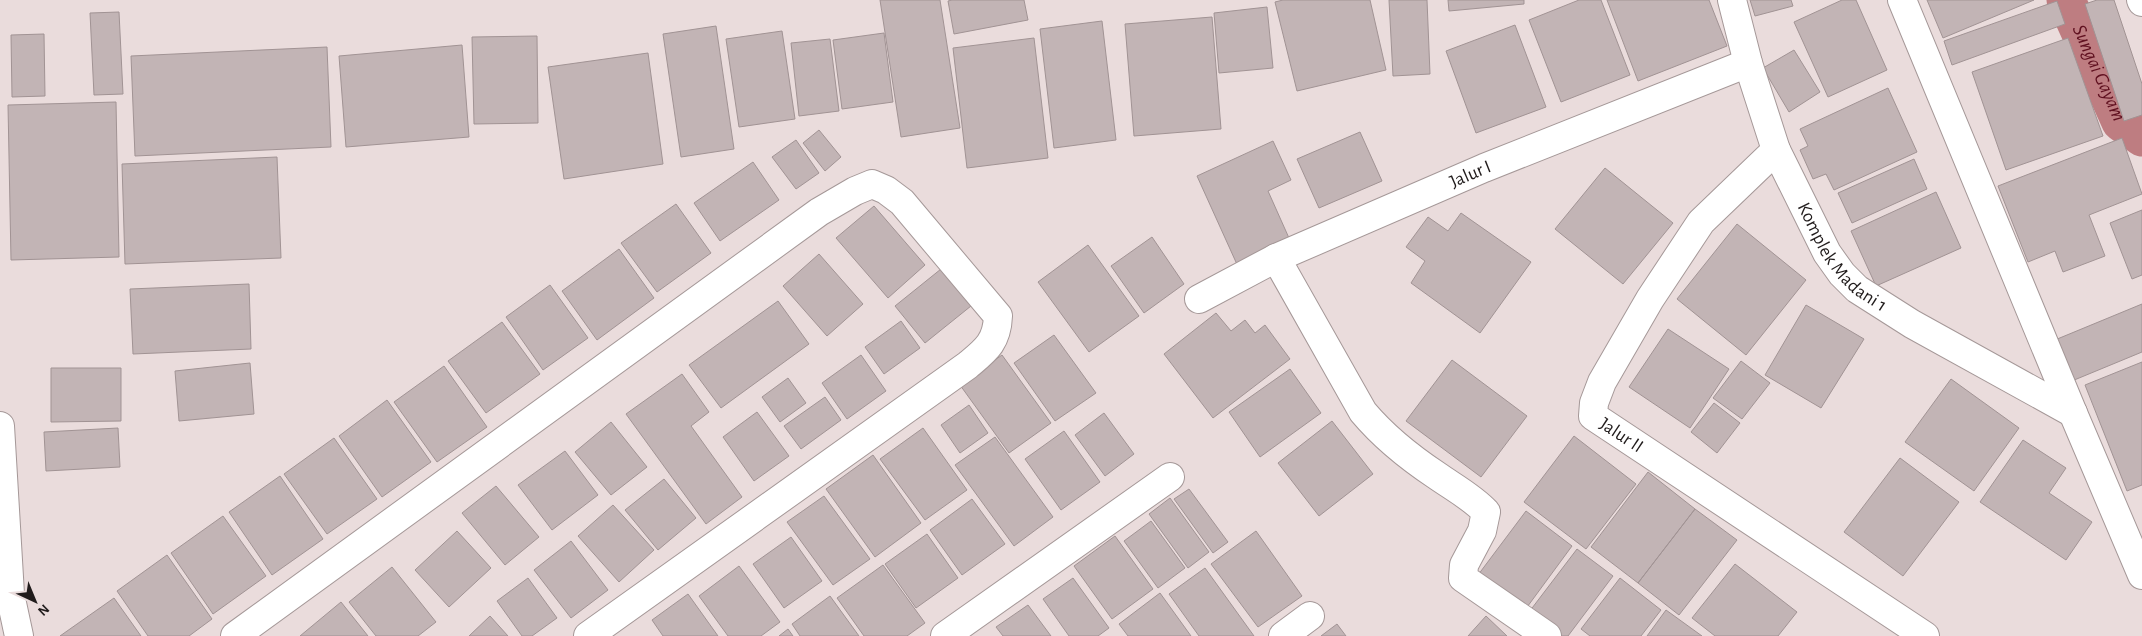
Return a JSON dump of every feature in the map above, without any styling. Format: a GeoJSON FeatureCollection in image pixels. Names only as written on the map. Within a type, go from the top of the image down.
{"type":"FeatureCollection","features":[{"type":"Feature","properties":{"kind":"street","name":"Komplek Madani 1"},"geometry":{"type":"LineString","coordinates":[[1732,0],[1748,63],[1776,150],[1827,253],[1857,289],[1912,324],[2072,413]]}},
{"type":"Feature","properties":{"kind":"street"},"geometry":{"type":"LineString","coordinates":[[1902,0],[2072,413],[2142,574]]}},
{"type":"Feature","properties":{"kind":"street","name":"Jalur I"},"geometry":{"type":"LineString","coordinates":[[1199,299],[1276,258],[1484,168],[1748,63]]}},
{"type":"Feature","properties":{"kind":"street","name":"Jalur II"},"geometry":{"type":"LineString","coordinates":[[1776,150],[1701,222],[1650,298],[1602,382],[1594,403],[1594,416],[1925,636]]}},
{"type":"Feature","properties":{"kind":"street"},"geometry":{"type":"LineString","coordinates":[[235,636],[819,212],[855,191],[872,184],[886,190],[902,202],[998,316],[998,330],[989,348],[968,365],[588,636]]}},
{"type":"Feature","properties":{"kind":"street"},"geometry":{"type":"LineString","coordinates":[[1276,258],[1363,412],[1382,434],[1435,475],[1479,504],[1486,512],[1482,531],[1464,565],[1463,578],[1547,636]]}},
{"type":"Feature","properties":{"kind":"street"},"geometry":{"type":"LineString","coordinates":[[0,426],[10,594],[19,636]]}},
{"type":"Feature","properties":{"kind":"street"},"geometry":{"type":"LineString","coordinates":[[945,636],[1170,477]]}},
{"type":"Feature","properties":{"kind":"street"},"geometry":{"type":"LineString","coordinates":[[1282,636],[1310,616]]}},
{"type":"Feature","properties":{"kind":"building"},"geometry":{"type":"Polygon","coordinates":[[[880,0],[940,0],[960,128],[901,137],[880,0]]]}},
{"type":"Feature","properties":{"kind":"building"},"geometry":{"type":"Polygon","coordinates":[[[1024,0],[1028,20],[954,34],[948,1],[1024,0]]]}},
{"type":"Feature","properties":{"kind":"building"},"geometry":{"type":"Polygon","coordinates":[[[1283,0],[1370,0],[1386,70],[1297,91],[1275,2],[1283,0]]]}},
{"type":"Feature","properties":{"kind":"building"},"geometry":{"type":"Polygon","coordinates":[[[1389,0],[1427,0],[1430,74],[1393,76],[1389,0]]]}},
{"type":"Feature","properties":{"kind":"building"},"geometry":{"type":"Polygon","coordinates":[[[1448,0],[1524,0],[1524,4],[1449,11],[1448,0]]]}},
{"type":"Feature","properties":{"kind":"building"},"geometry":{"type":"Polygon","coordinates":[[[1579,0],[1601,0],[1630,75],[1561,102],[1529,20],[1579,0]]]}},
{"type":"Feature","properties":{"kind":"building"},"geometry":{"type":"Polygon","coordinates":[[[1607,0],[1709,0],[1727,46],[1638,81],[1607,0]]]}},
{"type":"Feature","properties":{"kind":"building"},"geometry":{"type":"Polygon","coordinates":[[[1750,0],[1791,0],[1793,6],[1755,16],[1750,0]]]}},
{"type":"Feature","properties":{"kind":"building"},"geometry":{"type":"Polygon","coordinates":[[[1842,0],[1856,0],[1887,70],[1828,97],[1794,22],[1842,0]]]}},
{"type":"Feature","properties":{"kind":"building"},"geometry":{"type":"Polygon","coordinates":[[[1927,0],[2034,0],[1943,38],[1927,0]]]}},
{"type":"Feature","properties":{"kind":"building"},"geometry":{"type":"Polygon","coordinates":[[[2097,0],[2114,0],[2142,84],[2142,115],[2124,121],[2085,4],[2097,0]]]}},
{"type":"Feature","properties":{"kind":"building"},"geometry":{"type":"Polygon","coordinates":[[[2057,1],[2065,24],[1952,65],[1944,41],[2057,1]]]}},
{"type":"Feature","properties":{"kind":"building"},"geometry":{"type":"Polygon","coordinates":[[[1267,7],[1273,68],[1219,73],[1214,13],[1267,7]]]}},
{"type":"Feature","properties":{"kind":"building"},"geometry":{"type":"Polygon","coordinates":[[[119,12],[123,94],[94,95],[90,13],[119,12]]]}},
{"type":"Feature","properties":{"kind":"building"},"geometry":{"type":"Polygon","coordinates":[[[1212,17],[1221,129],[1134,136],[1125,24],[1212,17]]]}},
{"type":"Feature","properties":{"kind":"building"},"geometry":{"type":"Polygon","coordinates":[[[1102,21],[1116,140],[1054,148],[1040,29],[1102,21]]]}},
{"type":"Feature","properties":{"kind":"building"},"geometry":{"type":"Polygon","coordinates":[[[1515,25],[1546,107],[1476,133],[1446,51],[1515,25]]]}},
{"type":"Feature","properties":{"kind":"building"},"geometry":{"type":"Polygon","coordinates":[[[716,26],[734,149],[681,157],[663,34],[716,26]]]}},
{"type":"Feature","properties":{"kind":"building"},"geometry":{"type":"Polygon","coordinates":[[[782,31],[795,119],[739,127],[726,39],[782,31]]]}},
{"type":"Feature","properties":{"kind":"building"},"geometry":{"type":"Polygon","coordinates":[[[884,33],[893,102],[842,109],[833,40],[884,33]]]}},
{"type":"Feature","properties":{"kind":"building"},"geometry":{"type":"Polygon","coordinates":[[[44,34],[45,96],[12,97],[11,35],[44,34]]]}},
{"type":"Feature","properties":{"kind":"building"},"geometry":{"type":"Polygon","coordinates":[[[537,36],[538,123],[474,124],[472,37],[537,36]]]}},
{"type":"Feature","properties":{"kind":"building"},"geometry":{"type":"Polygon","coordinates":[[[1034,38],[1048,158],[967,168],[953,48],[1034,38]]]}},
{"type":"Feature","properties":{"kind":"building"},"geometry":{"type":"Polygon","coordinates":[[[2068,38],[2103,136],[2006,170],[1972,72],[2068,38]]]}},
{"type":"Feature","properties":{"kind":"building"},"geometry":{"type":"Polygon","coordinates":[[[830,39],[839,111],[799,116],[791,43],[830,39]]]}},
{"type":"Feature","properties":{"kind":"building"},"geometry":{"type":"Polygon","coordinates":[[[462,45],[469,137],[346,147],[339,56],[462,45]]]}},
{"type":"Feature","properties":{"kind":"building"},"geometry":{"type":"Polygon","coordinates":[[[327,47],[331,147],[135,156],[131,56],[327,47]]]}},
{"type":"Feature","properties":{"kind":"building"},"geometry":{"type":"Polygon","coordinates":[[[1794,50],[1820,92],[1789,112],[1763,68],[1794,50]]]}},
{"type":"Feature","properties":{"kind":"building"},"geometry":{"type":"Polygon","coordinates":[[[648,53],[663,164],[564,179],[548,67],[648,53]]]}},
{"type":"Feature","properties":{"kind":"building"},"geometry":{"type":"Polygon","coordinates":[[[1888,88],[1917,152],[1834,190],[1826,174],[1813,179],[1800,150],[1808,146],[1800,129],[1888,88]]]}},
{"type":"Feature","properties":{"kind":"building"},"geometry":{"type":"Polygon","coordinates":[[[116,102],[119,257],[11,260],[8,105],[116,102]]]}},
{"type":"Feature","properties":{"kind":"building"},"geometry":{"type":"Polygon","coordinates":[[[819,130],[841,157],[825,171],[803,143],[819,130]]]}},
{"type":"Feature","properties":{"kind":"building"},"geometry":{"type":"Polygon","coordinates":[[[1360,132],[1382,181],[1319,208],[1297,159],[1360,132]]]}},
{"type":"Feature","properties":{"kind":"building"},"geometry":{"type":"Polygon","coordinates":[[[2122,138],[2142,194],[2089,215],[2105,256],[2063,272],[2055,251],[2028,262],[1998,186],[2122,138]]]}},
{"type":"Feature","properties":{"kind":"building"},"geometry":{"type":"Polygon","coordinates":[[[796,140],[819,173],[796,189],[772,157],[796,140]]]}},
{"type":"Feature","properties":{"kind":"building"},"geometry":{"type":"Polygon","coordinates":[[[1273,141],[1291,180],[1268,191],[1293,247],[1240,271],[1197,176],[1273,141]]]}},
{"type":"Feature","properties":{"kind":"building"},"geometry":{"type":"Polygon","coordinates":[[[277,157],[281,258],[125,264],[122,164],[277,157]]]}},
{"type":"Feature","properties":{"kind":"building"},"geometry":{"type":"Polygon","coordinates":[[[1914,159],[1927,189],[1852,223],[1838,193],[1914,159]]]}},
{"type":"Feature","properties":{"kind":"building"},"geometry":{"type":"Polygon","coordinates":[[[753,162],[779,200],[720,241],[694,203],[753,162]]]}},
{"type":"Feature","properties":{"kind":"building"},"geometry":{"type":"Polygon","coordinates":[[[1605,168],[1673,223],[1623,284],[1555,229],[1605,168]]]}},
{"type":"Feature","properties":{"kind":"building"},"geometry":{"type":"Polygon","coordinates":[[[1936,192],[1961,248],[1876,286],[1851,231],[1936,192]]]}},
{"type":"Feature","properties":{"kind":"building"},"geometry":{"type":"Polygon","coordinates":[[[676,204],[711,253],[657,292],[621,243],[676,204]]]}},
{"type":"Feature","properties":{"kind":"building"},"geometry":{"type":"Polygon","coordinates":[[[874,206],[925,265],[888,298],[836,238],[874,206]]]}},
{"type":"Feature","properties":{"kind":"building"},"geometry":{"type":"Polygon","coordinates":[[[2142,210],[2142,275],[2132,279],[2110,223],[2142,210]]]}},
{"type":"Feature","properties":{"kind":"building"},"geometry":{"type":"Polygon","coordinates":[[[1461,213],[1531,262],[1480,333],[1411,283],[1425,261],[1406,247],[1428,217],[1448,231],[1461,213]]]}},
{"type":"Feature","properties":{"kind":"building"},"geometry":{"type":"Polygon","coordinates":[[[1737,224],[1806,280],[1746,355],[1677,299],[1737,224]]]}},
{"type":"Feature","properties":{"kind":"building"},"geometry":{"type":"Polygon","coordinates":[[[1152,237],[1184,284],[1144,313],[1111,266],[1152,237]]]}},
{"type":"Feature","properties":{"kind":"building"},"geometry":{"type":"Polygon","coordinates":[[[1088,245],[1139,316],[1089,352],[1038,282],[1088,245]]]}},
{"type":"Feature","properties":{"kind":"building"},"geometry":{"type":"Polygon","coordinates":[[[619,249],[654,298],[597,340],[562,291],[619,249]]]}},
{"type":"Feature","properties":{"kind":"building"},"geometry":{"type":"Polygon","coordinates":[[[819,254],[863,304],[827,336],[783,286],[819,254]]]}},
{"type":"Feature","properties":{"kind":"building"},"geometry":{"type":"Polygon","coordinates":[[[941,269],[971,306],[925,343],[895,306],[941,269]]]}},
{"type":"Feature","properties":{"kind":"building"},"geometry":{"type":"Polygon","coordinates":[[[249,284],[251,349],[133,354],[130,289],[249,284]]]}},
{"type":"Feature","properties":{"kind":"building"},"geometry":{"type":"Polygon","coordinates":[[[550,285],[588,338],[543,370],[506,317],[550,285]]]}},
{"type":"Feature","properties":{"kind":"building"},"geometry":{"type":"Polygon","coordinates":[[[778,301],[809,344],[721,408],[689,365],[778,301]]]}},
{"type":"Feature","properties":{"kind":"building"},"geometry":{"type":"Polygon","coordinates":[[[2142,304],[2142,352],[2067,383],[2050,342],[2142,304]]]}},
{"type":"Feature","properties":{"kind":"building"},"geometry":{"type":"Polygon","coordinates":[[[1806,305],[1864,339],[1821,408],[1765,375],[1806,305]]]}},
{"type":"Feature","properties":{"kind":"building"},"geometry":{"type":"Polygon","coordinates":[[[1216,313],[1231,331],[1245,320],[1255,333],[1265,325],[1290,359],[1213,418],[1164,354],[1216,313]]]}},
{"type":"Feature","properties":{"kind":"building"},"geometry":{"type":"Polygon","coordinates":[[[901,321],[920,348],[884,374],[865,347],[901,321]]]}},
{"type":"Feature","properties":{"kind":"building"},"geometry":{"type":"Polygon","coordinates":[[[502,322],[540,374],[486,413],[448,361],[502,322]]]}},
{"type":"Feature","properties":{"kind":"building"},"geometry":{"type":"Polygon","coordinates":[[[1668,329],[1729,369],[1690,428],[1629,387],[1668,329]]]}},
{"type":"Feature","properties":{"kind":"building"},"geometry":{"type":"Polygon","coordinates":[[[1054,335],[1096,393],[1055,421],[1014,363],[1054,335]]]}},
{"type":"Feature","properties":{"kind":"building"},"geometry":{"type":"Polygon","coordinates":[[[861,355],[886,391],[847,419],[822,383],[861,355]]]}},
{"type":"Feature","properties":{"kind":"building"},"geometry":{"type":"Polygon","coordinates":[[[1002,355],[1051,423],[1009,453],[960,385],[1002,355]]]}},
{"type":"Feature","properties":{"kind":"building"},"geometry":{"type":"Polygon","coordinates":[[[1452,360],[1527,416],[1481,477],[1406,421],[1452,360]]]}},
{"type":"Feature","properties":{"kind":"building"},"geometry":{"type":"Polygon","coordinates":[[[1741,361],[1770,383],[1742,419],[1713,398],[1741,361]]]}},
{"type":"Feature","properties":{"kind":"building"},"geometry":{"type":"Polygon","coordinates":[[[2142,362],[2142,485],[2127,491],[2085,385],[2142,362]]]}},
{"type":"Feature","properties":{"kind":"building"},"geometry":{"type":"Polygon","coordinates":[[[250,363],[254,414],[179,421],[175,371],[250,363]]]}},
{"type":"Feature","properties":{"kind":"building"},"geometry":{"type":"Polygon","coordinates":[[[444,366],[487,427],[437,462],[394,402],[444,366]]]}},
{"type":"Feature","properties":{"kind":"building"},"geometry":{"type":"Polygon","coordinates":[[[51,368],[121,368],[121,421],[51,422],[51,368]]]}},
{"type":"Feature","properties":{"kind":"building"},"geometry":{"type":"Polygon","coordinates":[[[1290,369],[1321,413],[1260,457],[1229,412],[1290,369]]]}},
{"type":"Feature","properties":{"kind":"building"},"geometry":{"type":"Polygon","coordinates":[[[682,374],[709,412],[691,426],[742,497],[706,524],[626,414],[682,374]]]}},
{"type":"Feature","properties":{"kind":"building"},"geometry":{"type":"Polygon","coordinates":[[[788,378],[806,403],[780,422],[762,397],[788,378]]]}},
{"type":"Feature","properties":{"kind":"building"},"geometry":{"type":"Polygon","coordinates":[[[1951,379],[2019,428],[1974,491],[1905,442],[1951,379]]]}},
{"type":"Feature","properties":{"kind":"building"},"geometry":{"type":"Polygon","coordinates":[[[825,397],[841,420],[801,449],[784,426],[825,397]]]}},
{"type":"Feature","properties":{"kind":"building"},"geometry":{"type":"Polygon","coordinates":[[[387,400],[431,462],[382,497],[339,436],[387,400]]]}},
{"type":"Feature","properties":{"kind":"building"},"geometry":{"type":"Polygon","coordinates":[[[1714,403],[1740,423],[1717,453],[1691,432],[1714,403]]]}},
{"type":"Feature","properties":{"kind":"building"},"geometry":{"type":"Polygon","coordinates":[[[969,405],[988,433],[960,453],[941,425],[969,405]]]}},
{"type":"Feature","properties":{"kind":"building"},"geometry":{"type":"Polygon","coordinates":[[[757,412],[789,456],[754,481],[723,437],[757,412]]]}},
{"type":"Feature","properties":{"kind":"building"},"geometry":{"type":"Polygon","coordinates":[[[1104,413],[1134,454],[1105,476],[1075,435],[1104,413]]]}},
{"type":"Feature","properties":{"kind":"building"},"geometry":{"type":"Polygon","coordinates":[[[1332,421],[1373,474],[1319,516],[1278,463],[1332,421]]]}},
{"type":"Feature","properties":{"kind":"building"},"geometry":{"type":"Polygon","coordinates":[[[611,422],[647,467],[611,495],[575,452],[611,422]]]}},
{"type":"Feature","properties":{"kind":"building"},"geometry":{"type":"Polygon","coordinates":[[[118,428],[120,467],[46,471],[44,432],[118,428]]]}},
{"type":"Feature","properties":{"kind":"building"},"geometry":{"type":"Polygon","coordinates":[[[923,428],[967,490],[925,520],[880,459],[923,428]]]}},
{"type":"Feature","properties":{"kind":"building"},"geometry":{"type":"Polygon","coordinates":[[[1064,431],[1100,482],[1061,510],[1025,459],[1064,431]]]}},
{"type":"Feature","properties":{"kind":"building"},"geometry":{"type":"Polygon","coordinates":[[[1574,436],[1636,484],[1586,549],[1524,502],[1574,436]]]}},
{"type":"Feature","properties":{"kind":"building"},"geometry":{"type":"Polygon","coordinates":[[[995,437],[1053,517],[1014,546],[955,465],[995,437]]]}},
{"type":"Feature","properties":{"kind":"building"},"geometry":{"type":"Polygon","coordinates":[[[334,438],[377,499],[327,534],[284,474],[334,438]]]}},
{"type":"Feature","properties":{"kind":"building"},"geometry":{"type":"Polygon","coordinates":[[[2023,440],[2066,468],[2049,493],[2092,522],[2066,560],[1980,502],[2023,440]]]}},
{"type":"Feature","properties":{"kind":"building"},"geometry":{"type":"Polygon","coordinates":[[[565,451],[598,495],[552,530],[518,485],[565,451]]]}},
{"type":"Feature","properties":{"kind":"building"},"geometry":{"type":"Polygon","coordinates":[[[873,455],[921,523],[875,557],[826,489],[873,455]]]}},
{"type":"Feature","properties":{"kind":"building"},"geometry":{"type":"Polygon","coordinates":[[[1900,458],[1959,502],[1903,576],[1844,532],[1900,458]]]}},
{"type":"Feature","properties":{"kind":"building"},"geometry":{"type":"Polygon","coordinates":[[[1648,472],[1695,509],[1638,583],[1591,547],[1648,472]]]}},
{"type":"Feature","properties":{"kind":"building"},"geometry":{"type":"Polygon","coordinates":[[[280,476],[323,539],[272,575],[229,512],[280,476]]]}},
{"type":"Feature","properties":{"kind":"building"},"geometry":{"type":"Polygon","coordinates":[[[664,479],[696,518],[658,550],[625,510],[664,479]]]}},
{"type":"Feature","properties":{"kind":"building"},"geometry":{"type":"Polygon","coordinates":[[[496,486],[539,537],[505,565],[462,513],[496,486]]]}},
{"type":"Feature","properties":{"kind":"building"},"geometry":{"type":"Polygon","coordinates":[[[1189,489],[1228,542],[1213,553],[1174,499],[1189,489]]]}},
{"type":"Feature","properties":{"kind":"building"},"geometry":{"type":"Polygon","coordinates":[[[824,496],[870,559],[833,585],[787,522],[824,496]]]}},
{"type":"Feature","properties":{"kind":"building"},"geometry":{"type":"Polygon","coordinates":[[[1170,498],[1209,552],[1188,568],[1149,514],[1170,498]]]}},
{"type":"Feature","properties":{"kind":"building"},"geometry":{"type":"Polygon","coordinates":[[[972,499],[1005,544],[962,575],[930,530],[972,499]]]}},
{"type":"Feature","properties":{"kind":"building"},"geometry":{"type":"Polygon","coordinates":[[[613,505],[654,550],[619,582],[578,536],[613,505]]]}},
{"type":"Feature","properties":{"kind":"building"},"geometry":{"type":"Polygon","coordinates":[[[1695,509],[1737,540],[1679,615],[1638,583],[1695,509]]]}},
{"type":"Feature","properties":{"kind":"building"},"geometry":{"type":"Polygon","coordinates":[[[1526,511],[1572,546],[1522,614],[1475,579],[1526,511]]]}},
{"type":"Feature","properties":{"kind":"building"},"geometry":{"type":"Polygon","coordinates":[[[223,516],[266,576],[213,614],[171,553],[223,516]]]}},
{"type":"Feature","properties":{"kind":"building"},"geometry":{"type":"Polygon","coordinates":[[[1151,521],[1185,568],[1158,588],[1124,541],[1151,521]]]}},
{"type":"Feature","properties":{"kind":"building"},"geometry":{"type":"Polygon","coordinates":[[[457,531],[491,568],[449,607],[415,570],[457,531]]]}},
{"type":"Feature","properties":{"kind":"building"},"geometry":{"type":"Polygon","coordinates":[[[1256,531],[1302,596],[1258,627],[1211,564],[1256,531]]]}},
{"type":"Feature","properties":{"kind":"building"},"geometry":{"type":"Polygon","coordinates":[[[927,534],[958,578],[916,608],[885,564],[927,534]]]}},
{"type":"Feature","properties":{"kind":"building"},"geometry":{"type":"Polygon","coordinates":[[[1115,536],[1153,589],[1112,619],[1074,566],[1115,536]]]}},
{"type":"Feature","properties":{"kind":"building"},"geometry":{"type":"Polygon","coordinates":[[[791,537],[822,581],[784,608],[753,564],[791,537]]]}},
{"type":"Feature","properties":{"kind":"building"},"geometry":{"type":"Polygon","coordinates":[[[571,541],[608,590],[571,618],[534,570],[571,541]]]}},
{"type":"Feature","properties":{"kind":"building"},"geometry":{"type":"Polygon","coordinates":[[[1577,549],[1613,576],[1568,636],[1552,636],[1526,616],[1577,549]]]}},
{"type":"Feature","properties":{"kind":"building"},"geometry":{"type":"Polygon","coordinates":[[[167,555],[212,619],[189,636],[148,636],[117,591],[167,555]]]}},
{"type":"Feature","properties":{"kind":"building"},"geometry":{"type":"Polygon","coordinates":[[[1735,564],[1797,612],[1778,636],[1715,636],[1692,618],[1735,564]]]}},
{"type":"Feature","properties":{"kind":"building"},"geometry":{"type":"Polygon","coordinates":[[[883,565],[925,623],[907,636],[864,636],[837,598],[883,565]]]}},
{"type":"Feature","properties":{"kind":"building"},"geometry":{"type":"Polygon","coordinates":[[[739,566],[780,622],[761,636],[728,636],[699,596],[739,566]]]}},
{"type":"Feature","properties":{"kind":"building"},"geometry":{"type":"Polygon","coordinates":[[[392,567],[436,622],[418,636],[376,636],[349,602],[392,567]]]}},
{"type":"Feature","properties":{"kind":"building"},"geometry":{"type":"Polygon","coordinates":[[[1205,568],[1254,636],[1199,636],[1169,594],[1205,568]]]}},
{"type":"Feature","properties":{"kind":"building"},"geometry":{"type":"Polygon","coordinates":[[[528,578],[557,618],[532,636],[522,636],[497,601],[528,578]]]}},
{"type":"Feature","properties":{"kind":"building"},"geometry":{"type":"Polygon","coordinates":[[[1073,578],[1109,628],[1098,636],[1069,636],[1043,599],[1073,578]]]}},
{"type":"Feature","properties":{"kind":"building"},"geometry":{"type":"Polygon","coordinates":[[[1620,578],[1661,610],[1641,636],[1590,636],[1581,629],[1620,578]]]}},
{"type":"Feature","properties":{"kind":"building"},"geometry":{"type":"Polygon","coordinates":[[[1160,593],[1191,636],[1128,636],[1119,624],[1160,593]]]}},
{"type":"Feature","properties":{"kind":"building"},"geometry":{"type":"Polygon","coordinates":[[[688,594],[718,636],[663,636],[652,620],[688,594]]]}},
{"type":"Feature","properties":{"kind":"building"},"geometry":{"type":"Polygon","coordinates":[[[830,596],[859,636],[800,636],[792,624],[830,596]]]}},
{"type":"Feature","properties":{"kind":"building"},"geometry":{"type":"Polygon","coordinates":[[[114,598],[141,636],[60,636],[114,598]]]}},
{"type":"Feature","properties":{"kind":"building"},"geometry":{"type":"Polygon","coordinates":[[[341,602],[368,636],[300,636],[341,602]]]}},
{"type":"Feature","properties":{"kind":"building"},"geometry":{"type":"Polygon","coordinates":[[[1028,605],[1051,636],[1003,636],[996,627],[1028,605]]]}},
{"type":"Feature","properties":{"kind":"building"},"geometry":{"type":"Polygon","coordinates":[[[1666,610],[1702,636],[1647,636],[1666,610]]]}},
{"type":"Feature","properties":{"kind":"building"},"geometry":{"type":"Polygon","coordinates":[[[490,616],[508,636],[469,636],[490,616]]]}},
{"type":"Feature","properties":{"kind":"building"},"geometry":{"type":"Polygon","coordinates":[[[1486,616],[1507,636],[1468,636],[1486,616]]]}},
{"type":"Feature","properties":{"kind":"building"},"geometry":{"type":"Polygon","coordinates":[[[1337,624],[1346,636],[1321,636],[1337,624]]]}},
{"type":"Feature","properties":{"kind":"building"},"geometry":{"type":"Polygon","coordinates":[[[788,629],[793,636],[779,636],[788,629]]]}},
{"type":"Feature","properties":{"kind":"waterway","name":"Sungai Gayam"},"geometry":{"type":"LineString","coordinates":[[2066,0],[2121,122],[2142,137]]}}]}
